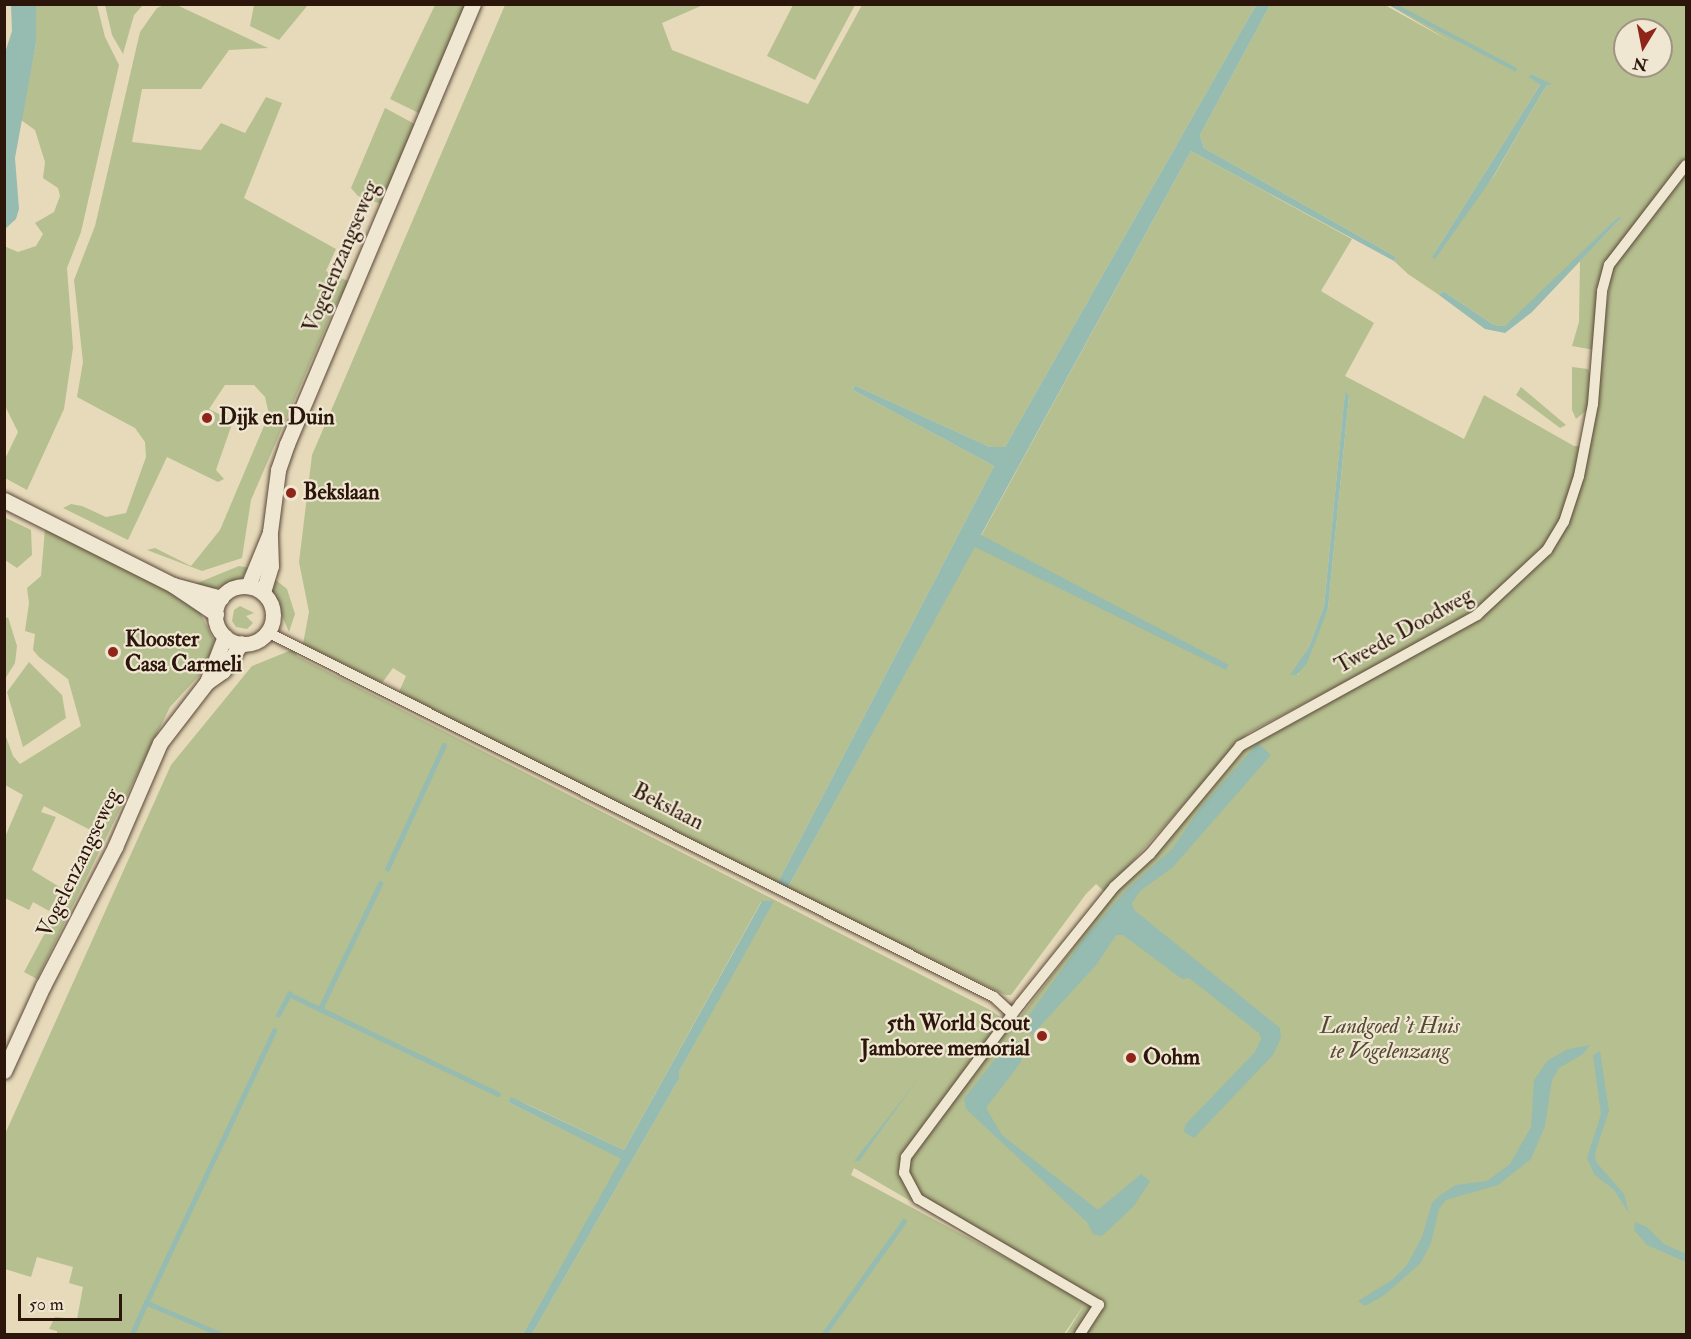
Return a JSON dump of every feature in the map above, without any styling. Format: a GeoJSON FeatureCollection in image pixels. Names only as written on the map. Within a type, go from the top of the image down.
{"type":"FeatureCollection","features":[{"type":"Feature","properties":{"kind":"main road","name":"Vogelenzangseweg"},"geometry":{"type":"LineString","coordinates":[[262,592],[271,566],[270,532],[278,470],[287,444],[473,4]]}},
{"type":"Feature","properties":{"kind":"main road"},"geometry":{"type":"LineString","coordinates":[[4,500],[173,585],[216,614],[225,636],[241,643],[253,642],[267,632],[273,614],[262,592],[248,586],[230,590],[221,597],[216,614]]}},
{"type":"Feature","properties":{"kind":"main road","name":"Vogelenzangseweg"},"geometry":{"type":"LineString","coordinates":[[248,586],[270,532]]}},
{"type":"Feature","properties":{"kind":"main road"},"geometry":{"type":"LineString","coordinates":[[173,585],[221,597]]}},
{"type":"Feature","properties":{"kind":"main road","name":"Vogelenzangseweg"},"geometry":{"type":"LineString","coordinates":[[4,1071],[43,986],[115,847],[160,743],[207,682],[225,636]]}},
{"type":"Feature","properties":{"kind":"main road","name":"Vogelenzangseweg"},"geometry":{"type":"LineString","coordinates":[[207,682],[223,671],[241,643]]}},
{"type":"Feature","properties":{"kind":"street","name":"Tweede Doodweg"},"geometry":{"type":"LineString","coordinates":[[1080,1335],[1099,1305],[938,1213],[918,1199],[904,1173],[906,1157],[1012,1014],[1114,887],[1150,854],[1240,746],[1477,615],[1547,550],[1564,522],[1579,476],[1593,404],[1602,291],[1609,265],[1686,165]]}},
{"type":"Feature","properties":{"kind":"street","name":"Bekslaan"},"geometry":{"type":"LineString","coordinates":[[267,632],[983,992],[1012,1014]]}},
{"type":"Feature","properties":{"kind":"green space"},"geometry":{"type":"Polygon","coordinates":[[[254,4],[308,5],[279,40],[250,26],[254,4]]]}},
{"type":"Feature","properties":{"kind":"green space"},"geometry":{"type":"Polygon","coordinates":[[[36,5],[97,5],[105,37],[119,65],[81,232],[67,268],[73,348],[64,409],[27,490],[5,478],[5,459],[18,432],[5,406],[4,246],[18,252],[36,246],[43,234],[35,223],[54,212],[60,196],[58,188],[43,178],[45,162],[35,130],[21,120],[36,43],[36,5]]]}},
{"type":"Feature","properties":{"kind":"green space"},"geometry":{"type":"Polygon","coordinates":[[[105,5],[143,5],[134,15],[123,54],[112,35],[105,5]]]}},
{"type":"Feature","properties":{"kind":"green space"},"geometry":{"type":"Polygon","coordinates":[[[164,5],[179,6],[268,48],[229,50],[201,89],[142,89],[132,142],[201,150],[221,123],[245,133],[266,97],[282,103],[244,198],[336,249],[326,271],[350,282],[335,306],[251,500],[242,558],[202,571],[147,550],[155,548],[191,566],[220,530],[269,414],[265,397],[254,385],[225,385],[209,409],[233,421],[216,470],[224,479],[218,482],[167,457],[128,540],[63,508],[71,504],[82,506],[106,517],[126,513],[146,457],[145,442],[135,428],[77,397],[83,362],[74,280],[95,226],[140,32],[157,8],[164,5]]]}},
{"type":"Feature","properties":{"kind":"green space"},"geometry":{"type":"Polygon","coordinates":[[[435,5],[477,5],[429,118],[390,99],[435,5]]]}},
{"type":"Feature","properties":{"kind":"green space"},"geometry":{"type":"Polygon","coordinates":[[[505,5],[703,5],[662,23],[672,50],[808,104],[862,5],[1256,5],[1005,447],[990,447],[854,385],[853,390],[994,466],[777,884],[399,692],[406,676],[393,668],[382,683],[303,644],[309,612],[299,562],[312,455],[505,5]]]}},
{"type":"Feature","properties":{"kind":"green space"},"geometry":{"type":"Polygon","coordinates":[[[793,5],[855,5],[815,80],[767,56],[793,5]]]}},
{"type":"Feature","properties":{"kind":"green space"},"geometry":{"type":"Polygon","coordinates":[[[1270,5],[1385,5],[1451,42],[1389,5],[1686,5],[1686,161],[1612,253],[1594,350],[1572,346],[1579,322],[1580,261],[1620,219],[1618,217],[1529,307],[1505,326],[1494,325],[1443,291],[1439,295],[1408,274],[1394,261],[1396,257],[1204,148],[1200,135],[1270,5]],[[1531,74],[1530,77],[1540,85],[1432,257],[1494,176],[1546,86],[1551,84],[1531,74]]]}},
{"type":"Feature","properties":{"kind":"green space"},"geometry":{"type":"Polygon","coordinates":[[[385,108],[424,129],[390,207],[358,196],[351,188],[385,108]]]}},
{"type":"Feature","properties":{"kind":"green space"},"geometry":{"type":"Polygon","coordinates":[[[1191,151],[1352,239],[1321,291],[1374,323],[1345,376],[1464,439],[1484,395],[1574,446],[1582,446],[1561,521],[1545,548],[1497,596],[1446,629],[1248,733],[1105,892],[1096,884],[1086,894],[1011,995],[1005,995],[787,889],[975,546],[1227,669],[1228,665],[981,536],[1191,151]],[[1345,393],[1324,606],[1309,647],[1291,675],[1298,675],[1328,609],[1349,396],[1345,393]]]}},
{"type":"Feature","properties":{"kind":"green space","name":"Landgoed 't Huis te Vogelenzang"},"geometry":{"type":"Polygon","coordinates":[[[1686,170],[1686,1334],[1066,1334],[1086,1302],[1064,1334],[532,1334],[679,1079],[679,1072],[773,901],[761,902],[624,1150],[531,1106],[511,1098],[508,1102],[622,1159],[523,1334],[57,1334],[57,1331],[49,1329],[55,1317],[77,1319],[83,1287],[69,1283],[73,1267],[37,1257],[31,1277],[5,1269],[5,1134],[171,765],[252,666],[294,649],[297,656],[992,1011],[1000,1017],[999,1023],[1011,1029],[1116,892],[1153,858],[1244,750],[1478,617],[1536,567],[1572,510],[1613,266],[1686,170]],[[854,1168],[851,1175],[1027,1269],[854,1168]]]}},
{"type":"Feature","properties":{"kind":"green space"},"geometry":{"type":"Polygon","coordinates":[[[1572,367],[1588,369],[1592,381],[1589,408],[1576,419],[1572,410],[1572,367]]]}},
{"type":"Feature","properties":{"kind":"green space"},"geometry":{"type":"Polygon","coordinates":[[[1521,387],[1566,425],[1560,428],[1516,395],[1521,387]]]}},
{"type":"Feature","properties":{"kind":"green space"},"geometry":{"type":"Polygon","coordinates":[[[4,517],[31,530],[32,555],[17,568],[5,560],[4,517]]]}},
{"type":"Feature","properties":{"kind":"green space"},"geometry":{"type":"Polygon","coordinates":[[[45,529],[162,587],[200,612],[214,641],[208,666],[170,707],[37,979],[24,972],[98,834],[44,806],[41,812],[56,817],[32,870],[61,888],[49,911],[33,902],[29,910],[5,898],[5,837],[23,795],[5,785],[4,731],[13,756],[20,764],[81,726],[68,679],[39,657],[33,650],[35,634],[25,631],[29,603],[27,588],[41,576],[45,529]]]}},
{"type":"Feature","properties":{"kind":"green space"},"geometry":{"type":"Polygon","coordinates":[[[239,566],[250,568],[238,581],[213,589],[195,584],[239,566]]]}},
{"type":"Feature","properties":{"kind":"green space"},"geometry":{"type":"Polygon","coordinates":[[[273,578],[287,589],[295,614],[289,632],[271,590],[273,578]]]}},
{"type":"Feature","properties":{"kind":"green space"},"geometry":{"type":"Polygon","coordinates":[[[240,606],[254,613],[246,616],[253,623],[247,629],[236,627],[232,621],[234,610],[240,606]]]}},
{"type":"Feature","properties":{"kind":"green space"},"geometry":{"type":"Polygon","coordinates":[[[8,617],[17,646],[15,663],[5,679],[5,619],[8,617]]]}},
{"type":"Feature","properties":{"kind":"green space"},"geometry":{"type":"Polygon","coordinates":[[[29,662],[62,695],[66,718],[23,747],[7,692],[29,662]]]}},
{"type":"Feature","properties":{"kind":"water"},"geometry":{"type":"Polygon","coordinates":[[[11,5],[36,5],[36,43],[15,158],[19,209],[16,219],[5,229],[4,56],[12,31],[11,5]]]}},
{"type":"Feature","properties":{"kind":"water"},"geometry":{"type":"Polygon","coordinates":[[[1256,5],[1270,5],[1200,135],[1204,148],[1396,257],[1394,261],[1191,151],[981,535],[1229,665],[1226,670],[975,547],[787,889],[777,884],[994,466],[853,390],[854,385],[990,447],[1005,447],[1256,5]]]}},
{"type":"Feature","properties":{"kind":"water"},"geometry":{"type":"Polygon","coordinates":[[[1389,5],[1398,5],[1517,68],[1516,72],[1389,5]]]}},
{"type":"Feature","properties":{"kind":"water"},"geometry":{"type":"Polygon","coordinates":[[[1531,74],[1552,84],[1546,86],[1493,177],[1435,259],[1432,257],[1540,85],[1529,77],[1531,74]]]}},
{"type":"Feature","properties":{"kind":"water"},"geometry":{"type":"Polygon","coordinates":[[[1618,217],[1621,218],[1532,312],[1505,333],[1485,329],[1439,295],[1443,291],[1494,325],[1505,326],[1618,217]]]}},
{"type":"Feature","properties":{"kind":"water"},"geometry":{"type":"Polygon","coordinates":[[[1345,392],[1349,396],[1328,609],[1307,663],[1297,675],[1290,675],[1309,647],[1324,606],[1345,392]]]}},
{"type":"Feature","properties":{"kind":"water"},"geometry":{"type":"Polygon","coordinates":[[[1258,743],[1271,755],[1172,868],[1141,890],[1132,903],[1134,910],[1280,1028],[1281,1038],[1273,1055],[1194,1138],[1184,1132],[1185,1125],[1255,1052],[1261,1039],[1259,1033],[1189,978],[1182,979],[1123,935],[1116,935],[1097,964],[1032,1035],[1026,1028],[1027,1018],[1085,937],[1128,888],[1171,850],[1202,806],[1258,743]]]}},
{"type":"Feature","properties":{"kind":"water"},"geometry":{"type":"Polygon","coordinates":[[[762,901],[774,901],[679,1072],[679,1079],[532,1334],[523,1334],[621,1159],[508,1102],[511,1097],[624,1150],[762,901]]]}},
{"type":"Feature","properties":{"kind":"water"},"geometry":{"type":"Polygon","coordinates":[[[1012,1037],[1025,1047],[1021,1062],[986,1108],[1002,1135],[1098,1210],[1141,1174],[1150,1181],[1134,1206],[1102,1236],[1093,1234],[1087,1222],[966,1109],[964,1099],[1012,1037]]]}},
{"type":"Feature","properties":{"kind":"water"},"geometry":{"type":"Polygon","coordinates":[[[1590,1045],[1583,1054],[1559,1068],[1552,1080],[1545,1126],[1531,1159],[1498,1185],[1446,1200],[1439,1209],[1431,1243],[1420,1264],[1383,1296],[1365,1306],[1358,1301],[1392,1280],[1407,1265],[1422,1237],[1432,1203],[1440,1195],[1456,1185],[1487,1181],[1510,1164],[1531,1127],[1534,1080],[1547,1061],[1568,1049],[1590,1045]]]}},
{"type":"Feature","properties":{"kind":"water"},"geometry":{"type":"Polygon","coordinates":[[[940,1048],[859,1161],[854,1161],[908,1092],[940,1048]]]}},
{"type":"Feature","properties":{"kind":"water"},"geometry":{"type":"Polygon","coordinates":[[[1600,1051],[1609,1111],[1595,1153],[1596,1162],[1624,1194],[1629,1213],[1614,1190],[1594,1174],[1587,1158],[1601,1114],[1593,1055],[1600,1051]]]}},
{"type":"Feature","properties":{"kind":"water"},"geometry":{"type":"Polygon","coordinates":[[[1635,1222],[1647,1227],[1664,1244],[1686,1254],[1686,1262],[1647,1245],[1634,1230],[1635,1222]]]}},
{"type":"Feature","properties":{"kind":"waterway"},"geometry":{"type":"LineString","coordinates":[[387,869],[444,745]]}},
{"type":"Feature","properties":{"kind":"waterway"},"geometry":{"type":"LineString","coordinates":[[278,1015],[289,994],[320,1009],[380,884]]}},
{"type":"Feature","properties":{"kind":"waterway"},"geometry":{"type":"LineString","coordinates":[[320,1009],[498,1094]]}},
{"type":"Feature","properties":{"kind":"waterway"},"geometry":{"type":"LineString","coordinates":[[219,1334],[146,1303],[274,1031]]}},
{"type":"Feature","properties":{"kind":"waterway"},"geometry":{"type":"LineString","coordinates":[[824,1334],[904,1221]]}},
{"type":"Feature","properties":{"kind":"waterway"},"geometry":{"type":"LineString","coordinates":[[132,1334],[146,1303]]}},
{"type":"Feature","properties":{"kind":"place","name":"Dijk en Duin"},"geometry":{"type":"Point","coordinates":[207,418]}},
{"type":"Feature","properties":{"kind":"place","name":"Bekslaan"},"geometry":{"type":"Point","coordinates":[291,493]}},
{"type":"Feature","properties":{"kind":"place","name":"Klooster Casa Carmeli"},"geometry":{"type":"Point","coordinates":[113,652]}},
{"type":"Feature","properties":{"kind":"place","name":"5th World Scout Jamboree memorial"},"geometry":{"type":"Point","coordinates":[1042,1036]}},
{"type":"Feature","properties":{"kind":"place","name":"Oohm"},"geometry":{"type":"Point","coordinates":[1131,1058]}}]}
